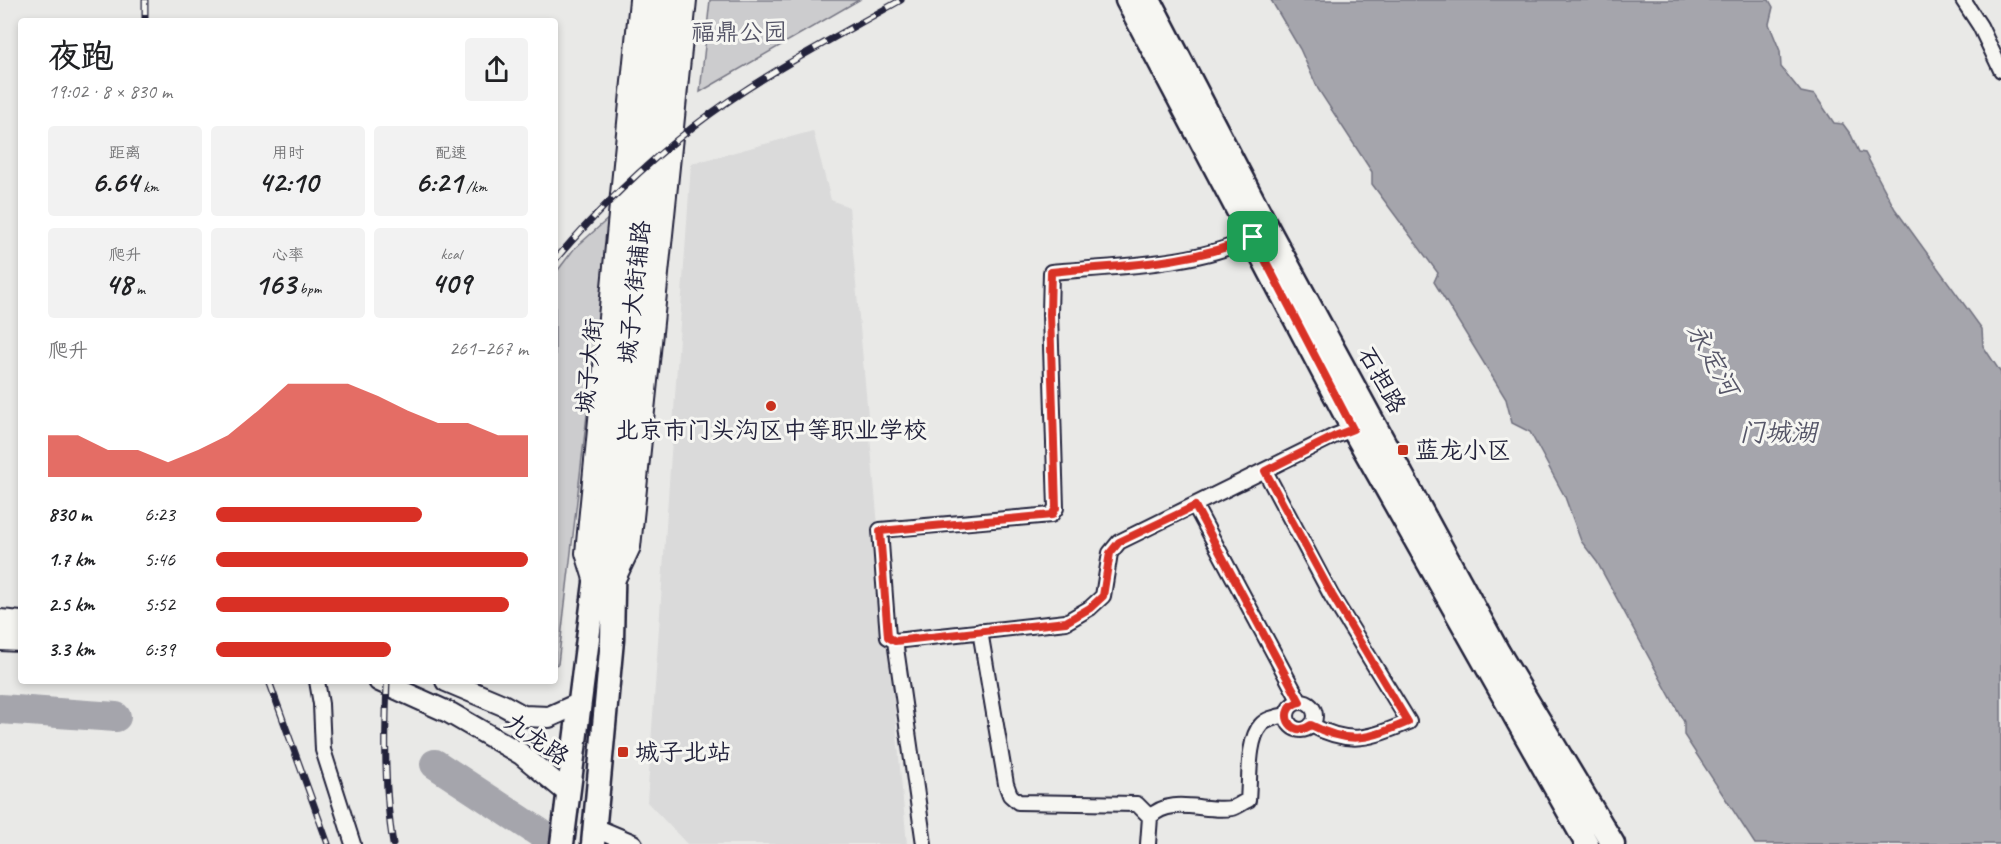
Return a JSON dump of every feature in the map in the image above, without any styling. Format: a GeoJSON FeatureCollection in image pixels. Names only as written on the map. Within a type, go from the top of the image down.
{"type":"FeatureCollection","features":[{"type":"Feature","properties":{"kind":"main road","name":"城子大街"},"geometry":{"type":"LineString","coordinates":[[594,836],[612,640],[604,584],[652,0]]}},
{"type":"Feature","properties":{"kind":"main road","name":"城子大街"},"geometry":{"type":"LineString","coordinates":[[562,844],[580,703],[604,584],[614,547],[671,0]]}},
{"type":"Feature","properties":{"kind":"main road","name":"石担路"},"geometry":{"type":"LineString","coordinates":[[1127,0],[1498,652],[1613,844]]}},
{"type":"Feature","properties":{"kind":"main road","name":"石担路"},"geometry":{"type":"LineString","coordinates":[[1149,0],[1353,429],[1587,844]]}},
{"type":"Feature","properties":{"kind":"main road"},"geometry":{"type":"LineString","coordinates":[[0,620],[18,622]]}},
{"type":"Feature","properties":{"kind":"main road"},"geometry":{"type":"LineString","coordinates":[[0,640],[18,641]]}},
{"type":"Feature","properties":{"kind":"main road","name":"九龙路"},"geometry":{"type":"LineString","coordinates":[[386,684],[450,713],[521,754],[568,793]]}},
{"type":"Feature","properties":{"kind":"main road","name":"九龙路"},"geometry":{"type":"LineString","coordinates":[[453,684],[523,716],[549,717],[580,703]]}},
{"type":"Feature","properties":{"kind":"street","name":"城子大街辅路"},"geometry":{"type":"LineString","coordinates":[[639,0],[585,552],[604,584],[631,547],[687,0]]}},
{"type":"Feature","properties":{"kind":"street"},"geometry":{"type":"LineString","coordinates":[[1963,0],[1980,26],[2001,70]]}},
{"type":"Feature","properties":{"kind":"street"},"geometry":{"type":"LineString","coordinates":[[1260,232],[1234,245],[1183,259],[1051,272],[1050,314],[1056,508],[1052,515],[880,531],[888,637],[895,641],[1066,622],[1090,608],[1103,596],[1110,553],[1119,542],[1353,429]]}},
{"type":"Feature","properties":{"kind":"street"},"geometry":{"type":"LineString","coordinates":[[1265,471],[1332,595],[1408,722],[1369,738],[1344,738],[1311,725]]}},
{"type":"Feature","properties":{"kind":"street"},"geometry":{"type":"LineString","coordinates":[[1195,506],[1300,702]]}},
{"type":"Feature","properties":{"kind":"street"},"geometry":{"type":"LineString","coordinates":[[980,631],[1005,784],[1010,795],[1018,801],[1137,804],[1150,817]]}},
{"type":"Feature","properties":{"kind":"street"},"geometry":{"type":"LineString","coordinates":[[895,641],[924,844]]}},
{"type":"Feature","properties":{"kind":"street"},"geometry":{"type":"LineString","coordinates":[[318,684],[323,750],[353,844]]}},
{"type":"Feature","properties":{"kind":"street"},"geometry":{"type":"LineString","coordinates":[[1300,702],[1309,705],[1315,712],[1311,725],[1303,730],[1294,728],[1288,722],[1287,715],[1292,705],[1300,702]]}},
{"type":"Feature","properties":{"kind":"street"},"geometry":{"type":"LineString","coordinates":[[1148,844],[1150,817],[1157,809],[1169,806],[1233,808],[1248,800],[1254,736],[1261,723],[1287,715]]}},
{"type":"Feature","properties":{"kind":"street"},"geometry":{"type":"LineString","coordinates":[[594,836],[633,844]]}},
{"type":"Feature","properties":{"kind":"shaded area","name":"北京市门头沟区中等职业学校"},"geometry":{"type":"Polygon","coordinates":[[[813,131],[831,200],[849,207],[907,844],[687,844],[647,802],[691,164],[813,131]]]}},
{"type":"Feature","properties":{"kind":"green space","name":"福鼎公园"},"geometry":{"type":"Polygon","coordinates":[[[710,0],[859,0],[700,92],[710,0]]]}},
{"type":"Feature","properties":{"kind":"green space"},"geometry":{"type":"Polygon","coordinates":[[[610,217],[558,664],[558,270],[574,249],[610,217]]]}},
{"type":"Feature","properties":{"kind":"water","name":"门城湖"},"geometry":{"type":"Polygon","coordinates":[[[1271,0],[1769,0],[1773,7],[1769,24],[1780,51],[1781,67],[1801,92],[1815,95],[1834,123],[1843,124],[1859,152],[1865,153],[1895,209],[1982,329],[1983,346],[2001,373],[2001,844],[1755,844],[1684,735],[1684,722],[1597,562],[1581,541],[1565,497],[1530,432],[1512,423],[1506,399],[1434,282],[1438,273],[1372,184],[1372,172],[1318,89],[1300,49],[1271,0]]]}},
{"type":"Feature","properties":{"kind":"waterway"},"geometry":{"type":"LineString","coordinates":[[0,709],[116,717]]}},
{"type":"Feature","properties":{"kind":"waterway"},"geometry":{"type":"LineString","coordinates":[[435,764],[540,833]]}},
{"type":"Feature","properties":{"kind":"railway"},"geometry":{"type":"LineString","coordinates":[[145,0],[145,18]]}},
{"type":"Feature","properties":{"kind":"railway"},"geometry":{"type":"LineString","coordinates":[[558,257],[621,190],[656,158],[717,109],[768,75],[901,0]]}},
{"type":"Feature","properties":{"kind":"railway"},"geometry":{"type":"LineString","coordinates":[[270,684],[328,844]]}},
{"type":"Feature","properties":{"kind":"railway"},"geometry":{"type":"LineString","coordinates":[[387,684],[387,783],[393,844]]}},
{"type":"Feature","properties":{"kind":"place","name":"北京市门头沟区中等职业学校"},"geometry":{"type":"Point","coordinates":[771,406]}},
{"type":"Feature","properties":{"kind":"place","name":"蓝龙小区"},"geometry":{"type":"Point","coordinates":[1403,450]}},
{"type":"Feature","properties":{"kind":"place","name":"城子北站"},"geometry":{"type":"Point","coordinates":[623,752]}},
{"type":"Feature","properties":{"kind":"route"},"geometry":{"type":"LineString","coordinates":[[1253,237],[1353,429],[1265,471],[1332,595],[1408,722],[1369,738],[1344,738],[1311,725],[1299,730],[1288,722],[1289,709],[1300,702],[1195,506],[1119,542],[1110,553],[1103,596],[1090,608],[1066,622],[895,641],[888,637],[880,531],[1052,515],[1056,508],[1050,314],[1051,272],[1183,259],[1234,245],[1253,237]]}},
{"type":"Feature","properties":{"kind":"water label","name":"永定河"},"geometry":{"type":"Point","coordinates":[1713,359]}}]}
